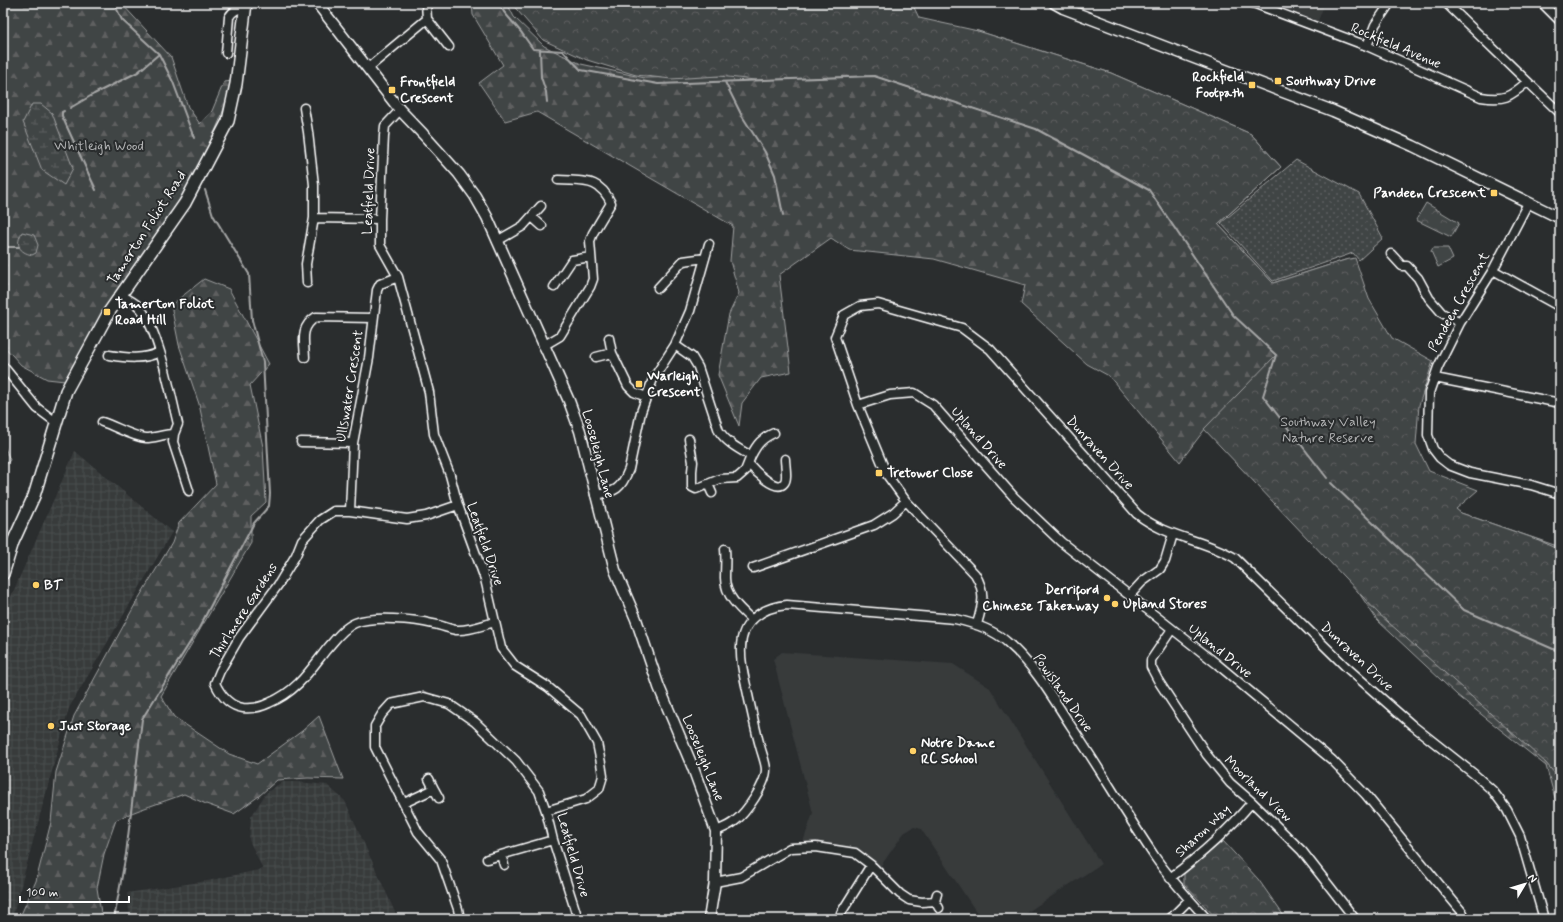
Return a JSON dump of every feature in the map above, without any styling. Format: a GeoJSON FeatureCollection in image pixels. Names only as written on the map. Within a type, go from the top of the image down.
{"type":"FeatureCollection","features":[{"type":"Feature","properties":{"kind":"main road","name":"Tamerton Foliot Road"},"geometry":{"type":"LineString","coordinates":[[3,574],[13,542],[34,496],[66,391],[109,312],[185,203],[228,121],[236,84],[246,5]]}},
{"type":"Feature","properties":{"kind":"street","name":"Looseleigh Lane"},"geometry":{"type":"LineString","coordinates":[[317,3],[400,110],[459,174],[475,196],[487,217],[543,346],[569,401],[580,431],[615,570],[636,619],[659,687],[693,768],[716,831],[715,882],[709,919]]}},
{"type":"Feature","properties":{"kind":"street"},"geometry":{"type":"LineString","coordinates":[[426,3],[427,19],[449,47]]}},
{"type":"Feature","properties":{"kind":"street"},"geometry":{"type":"LineString","coordinates":[[1054,3],[1063,8],[1333,111],[1413,146],[1560,218]]}},
{"type":"Feature","properties":{"kind":"street","name":"Rockfield Avenue"},"geometry":{"type":"LineString","coordinates":[[1253,3],[1367,46],[1481,97],[1496,100],[1504,98],[1518,90],[1527,82]]}},
{"type":"Feature","properties":{"kind":"street"},"geometry":{"type":"LineString","coordinates":[[1367,46],[1375,26],[1390,3]]}},
{"type":"Feature","properties":{"kind":"street"},"geometry":{"type":"LineString","coordinates":[[1446,3],[1560,113]]}},
{"type":"Feature","properties":{"kind":"street"},"geometry":{"type":"LineString","coordinates":[[1542,3],[1560,22]]}},
{"type":"Feature","properties":{"kind":"street"},"geometry":{"type":"LineString","coordinates":[[226,53],[229,17],[236,10],[246,5]]}},
{"type":"Feature","properties":{"kind":"street"},"geometry":{"type":"LineString","coordinates":[[368,68],[427,19]]}},
{"type":"Feature","properties":{"kind":"street"},"geometry":{"type":"LineString","coordinates":[[218,41],[227,41]]}},
{"type":"Feature","properties":{"kind":"street"},"geometry":{"type":"LineString","coordinates":[[304,108],[314,185],[314,218],[306,264],[307,283]]}},
{"type":"Feature","properties":{"kind":"street","name":"Leatfield Drive"},"geometry":{"type":"LineString","coordinates":[[400,110],[385,126],[380,245],[398,277],[429,392],[434,434],[450,476],[458,505],[486,579],[501,648],[515,666],[548,687],[581,715],[597,743],[603,776],[599,789],[586,799],[546,811],[553,840],[578,919]]}},
{"type":"Feature","properties":{"kind":"street"},"geometry":{"type":"LineString","coordinates":[[543,346],[560,336],[594,279],[590,241],[592,234],[611,203],[603,188],[595,183],[567,176],[558,180]]}},
{"type":"Feature","properties":{"kind":"street","name":"Pendeen Crescent"},"geometry":{"type":"LineString","coordinates":[[1528,203],[1493,270],[1460,323],[1438,367],[1429,393],[1428,435],[1433,449],[1440,458],[1450,465],[1470,473],[1531,485],[1560,494]]}},
{"type":"Feature","properties":{"kind":"street"},"geometry":{"type":"LineString","coordinates":[[497,241],[522,226],[541,206]]}},
{"type":"Feature","properties":{"kind":"street"},"geometry":{"type":"LineString","coordinates":[[532,217],[542,226]]}},
{"type":"Feature","properties":{"kind":"street"},"geometry":{"type":"LineString","coordinates":[[314,218],[380,219]]}},
{"type":"Feature","properties":{"kind":"street"},"geometry":{"type":"LineString","coordinates":[[595,495],[610,493],[622,484],[626,477],[641,412],[646,397],[653,379],[675,345],[690,311],[709,244]]}},
{"type":"Feature","properties":{"kind":"street"},"geometry":{"type":"LineString","coordinates":[[1391,254],[1402,266],[1407,266],[1418,278],[1429,298],[1442,313],[1460,323]]}},
{"type":"Feature","properties":{"kind":"street"},"geometry":{"type":"LineString","coordinates":[[554,287],[572,260],[591,257]]}},
{"type":"Feature","properties":{"kind":"street"},"geometry":{"type":"LineString","coordinates":[[658,288],[683,261],[705,258]]}},
{"type":"Feature","properties":{"kind":"street"},"geometry":{"type":"LineString","coordinates":[[1493,270],[1560,307]]}},
{"type":"Feature","properties":{"kind":"street","name":"Ullswater Crescent"},"geometry":{"type":"LineString","coordinates":[[350,511],[353,443],[369,362],[377,290],[380,284],[398,277]]}},
{"type":"Feature","properties":{"kind":"street"},"geometry":{"type":"LineString","coordinates":[[121,295],[140,307],[147,318],[160,352],[178,424],[173,442],[189,491]]}},
{"type":"Feature","properties":{"kind":"street","name":"Dunraven Drive"},"geometry":{"type":"LineString","coordinates":[[976,624],[982,608],[983,595],[981,584],[975,574],[906,501],[887,474],[858,405],[835,337],[844,315],[860,306],[878,304],[962,328],[990,349],[1137,514],[1159,529],[1221,550],[1235,558],[1346,666],[1412,725],[1493,791],[1507,810],[1520,836],[1544,919]]}},
{"type":"Feature","properties":{"kind":"street"},"geometry":{"type":"LineString","coordinates":[[305,357],[303,332],[309,322],[316,318],[373,318]]}},
{"type":"Feature","properties":{"kind":"street"},"geometry":{"type":"LineString","coordinates":[[610,338],[612,353],[628,386],[634,392],[646,397]]}},
{"type":"Feature","properties":{"kind":"street"},"geometry":{"type":"LineString","coordinates":[[675,345],[692,357],[698,367],[719,431],[732,445],[751,456]]}},
{"type":"Feature","properties":{"kind":"street"},"geometry":{"type":"LineString","coordinates":[[110,355],[130,358],[151,357],[160,352]]}},
{"type":"Feature","properties":{"kind":"street"},"geometry":{"type":"LineString","coordinates":[[596,357],[612,353]]}},
{"type":"Feature","properties":{"kind":"street"},"geometry":{"type":"LineString","coordinates":[[3,366],[35,406],[57,423]]}},
{"type":"Feature","properties":{"kind":"street"},"geometry":{"type":"LineString","coordinates":[[1435,378],[1560,403]]}},
{"type":"Feature","properties":{"kind":"street","name":"Upland Drive"},"geometry":{"type":"LineString","coordinates":[[858,405],[890,395],[914,393],[933,405],[1014,497],[1061,542],[1130,595],[1332,760],[1366,795],[1463,913],[1465,919]]}},
{"type":"Feature","properties":{"kind":"street"},"geometry":{"type":"LineString","coordinates":[[102,422],[134,435],[146,438],[165,434],[174,434]]}},
{"type":"Feature","properties":{"kind":"street"},"geometry":{"type":"LineString","coordinates":[[689,439],[693,455],[692,487],[696,489],[720,479],[737,478],[745,471],[757,445],[762,440],[774,433]]}},
{"type":"Feature","properties":{"kind":"street"},"geometry":{"type":"LineString","coordinates":[[301,442],[353,443]]}},
{"type":"Feature","properties":{"kind":"street"},"geometry":{"type":"LineString","coordinates":[[748,464],[766,480],[776,486],[784,483],[786,479],[785,458]]}},
{"type":"Feature","properties":{"kind":"street"},"geometry":{"type":"LineString","coordinates":[[708,484],[712,493]]}},
{"type":"Feature","properties":{"kind":"street"},"geometry":{"type":"LineString","coordinates":[[753,568],[874,525],[893,513],[906,501]]}},
{"type":"Feature","properties":{"kind":"street","name":"Thirlmere Gardens"},"geometry":{"type":"LineString","coordinates":[[458,505],[426,516],[407,519],[350,511],[334,511],[320,520],[302,540],[296,555],[278,585],[239,638],[220,671],[215,684],[220,693],[228,702],[235,707],[250,709],[285,696],[306,676],[337,637],[353,624],[367,620],[402,620],[432,623],[456,630],[471,629],[495,622]]}},
{"type":"Feature","properties":{"kind":"street"},"geometry":{"type":"LineString","coordinates":[[1130,595],[1142,582],[1160,569],[1166,562],[1173,534]]}},
{"type":"Feature","properties":{"kind":"street"},"geometry":{"type":"LineString","coordinates":[[725,549],[725,579],[729,595],[737,606],[752,620]]}},
{"type":"Feature","properties":{"kind":"street","name":"Powisland Drive"},"geometry":{"type":"LineString","coordinates":[[716,831],[727,827],[741,816],[761,786],[766,771],[741,660],[740,646],[742,636],[752,620],[768,608],[787,605],[955,618],[976,624],[1006,641],[1025,660],[1037,675],[1085,746],[1155,857],[1170,878],[1208,919]]}},
{"type":"Feature","properties":{"kind":"street","name":"Moorland View"},"geometry":{"type":"LineString","coordinates":[[1172,629],[1151,660],[1151,667],[1159,682],[1207,756],[1230,783],[1252,802],[1302,851],[1355,919]]}},
{"type":"Feature","properties":{"kind":"street"},"geometry":{"type":"LineString","coordinates":[[460,919],[441,860],[418,832],[374,747],[375,726],[382,714],[391,704],[424,697],[449,704],[475,722],[516,760],[539,791],[546,811]]}},
{"type":"Feature","properties":{"kind":"street"},"geometry":{"type":"LineString","coordinates":[[430,779],[439,798]]}},
{"type":"Feature","properties":{"kind":"street"},"geometry":{"type":"LineString","coordinates":[[404,803],[434,789]]}},
{"type":"Feature","properties":{"kind":"street","name":"Sharon Way"},"geometry":{"type":"LineString","coordinates":[[1170,878],[1220,837],[1252,802]]}},
{"type":"Feature","properties":{"kind":"street"},"geometry":{"type":"LineString","coordinates":[[487,859],[553,840]]}},
{"type":"Feature","properties":{"kind":"street"},"geometry":{"type":"LineString","coordinates":[[715,882],[741,877],[790,848],[816,847],[855,853],[871,865],[900,894],[909,900],[922,902],[937,901]]}},
{"type":"Feature","properties":{"kind":"street"},"geometry":{"type":"LineString","coordinates":[[501,855],[504,865]]}},
{"type":"Feature","properties":{"kind":"street"},"geometry":{"type":"LineString","coordinates":[[842,913],[871,865]]}},
{"type":"Feature","properties":{"kind":"street"},"geometry":{"type":"LineString","coordinates":[[1170,919],[1189,900]]}},
{"type":"Feature","properties":{"kind":"shaded area"},"geometry":{"type":"Polygon","coordinates":[[[1270,3],[1325,3],[1318,21],[1270,3]]]}},
{"type":"Feature","properties":{"kind":"shaded area"},"geometry":{"type":"Polygon","coordinates":[[[75,451],[172,532],[69,708],[12,919],[3,919],[3,615],[75,451]]]}},
{"type":"Feature","properties":{"kind":"shaded area","name":"Notre Dame RC School"},"geometry":{"type":"Polygon","coordinates":[[[782,652],[953,664],[990,688],[1101,864],[1017,919],[981,919],[921,829],[914,827],[904,833],[880,867],[844,846],[803,842],[813,813],[773,659],[782,652]]]}},
{"type":"Feature","properties":{"kind":"shaded area"},"geometry":{"type":"Polygon","coordinates":[[[282,782],[327,785],[345,801],[398,919],[130,919],[127,893],[207,881],[263,869],[249,840],[251,817],[266,793],[282,782]]]}},
{"type":"Feature","properties":{"kind":"green space","name":"Whitleigh Wood"},"geometry":{"type":"Polygon","coordinates":[[[3,3],[121,3],[171,57],[188,107],[200,124],[212,111],[224,82],[233,81],[221,117],[197,173],[95,327],[65,381],[47,379],[21,365],[3,345],[3,3]]]}},
{"type":"Feature","properties":{"kind":"green space"},"geometry":{"type":"Polygon","coordinates":[[[472,3],[507,3],[514,17],[544,46],[581,64],[645,78],[718,76],[746,3],[756,7],[795,5],[799,3],[915,25],[978,31],[1111,73],[1251,134],[1281,167],[1218,224],[1273,283],[1345,260],[1323,302],[1302,423],[1461,513],[1560,547],[1560,816],[1546,766],[1457,695],[1377,620],[1357,590],[1205,429],[1180,462],[1109,376],[1087,364],[1021,304],[1025,285],[934,259],[849,250],[831,238],[779,275],[791,372],[761,378],[742,403],[739,426],[718,375],[729,314],[739,293],[730,261],[733,226],[537,112],[505,121],[479,83],[503,65],[473,15],[472,3]]]}},
{"type":"Feature","properties":{"kind":"green space","name":"Southway Valley Nature Reserve"},"geometry":{"type":"Polygon","coordinates":[[[511,3],[746,3],[756,7],[795,5],[799,3],[912,3],[919,18],[978,31],[1111,73],[1251,134],[1281,167],[1218,224],[1273,283],[1355,258],[1369,299],[1392,338],[1433,361],[1419,405],[1416,444],[1429,471],[1478,490],[1456,509],[1461,513],[1539,540],[1560,550],[1560,780],[1546,763],[1379,614],[1204,429],[1276,355],[1233,315],[1149,190],[1036,129],[874,76],[755,80],[719,76],[671,79],[636,75],[587,60],[543,40],[511,3]]]}},
{"type":"Feature","properties":{"kind":"green space"},"geometry":{"type":"Polygon","coordinates":[[[32,104],[41,104],[52,113],[73,168],[64,185],[42,170],[23,122],[32,104]]]}},
{"type":"Feature","properties":{"kind":"green space"},"geometry":{"type":"Polygon","coordinates":[[[1296,160],[1359,194],[1383,238],[1359,260],[1353,253],[1273,281],[1221,223],[1296,160]]]}},
{"type":"Feature","properties":{"kind":"green space"},"geometry":{"type":"Polygon","coordinates":[[[1426,203],[1459,223],[1451,237],[1416,220],[1426,203]]]}},
{"type":"Feature","properties":{"kind":"green space"},"geometry":{"type":"Polygon","coordinates":[[[22,232],[34,235],[38,245],[36,253],[32,255],[21,250],[19,241],[22,232]]]}},
{"type":"Feature","properties":{"kind":"green space"},"geometry":{"type":"Polygon","coordinates":[[[1433,248],[1448,248],[1453,259],[1438,267],[1431,251],[1433,248]]]}},
{"type":"Feature","properties":{"kind":"green space"},"geometry":{"type":"Polygon","coordinates":[[[204,279],[229,289],[269,364],[250,385],[263,447],[266,502],[251,516],[251,543],[161,696],[174,717],[229,754],[257,764],[302,731],[319,716],[343,779],[308,778],[277,780],[259,796],[234,814],[184,794],[124,816],[116,820],[104,854],[97,888],[102,919],[19,919],[36,881],[51,822],[56,772],[74,716],[137,601],[172,543],[179,523],[216,484],[199,404],[179,345],[171,305],[204,279]]]}},
{"type":"Feature","properties":{"kind":"green space"},"geometry":{"type":"Polygon","coordinates":[[[3,443],[10,460],[3,468],[3,443]]]}},
{"type":"Feature","properties":{"kind":"green space"},"geometry":{"type":"Polygon","coordinates":[[[1223,841],[1258,879],[1286,919],[1217,919],[1184,884],[1184,874],[1223,841]]]}},
{"type":"Feature","properties":{"kind":"waterway"},"geometry":{"type":"LineString","coordinates":[[114,3],[122,20],[159,54],[173,82],[194,138]]}},
{"type":"Feature","properties":{"kind":"waterway"},"geometry":{"type":"LineString","coordinates":[[499,3],[504,12],[533,49],[563,51],[581,70],[658,84],[874,76],[1036,129],[1149,190],[1233,315],[1276,355],[1263,396],[1294,436]]}},
{"type":"Feature","properties":{"kind":"waterway"},"geometry":{"type":"LineString","coordinates":[[540,50],[541,77],[546,92],[547,102]]}},
{"type":"Feature","properties":{"kind":"waterway"},"geometry":{"type":"LineString","coordinates":[[70,108],[138,72],[159,54]]}},
{"type":"Feature","properties":{"kind":"waterway"},"geometry":{"type":"LineString","coordinates":[[725,82],[742,116],[765,152],[775,175],[783,215]]}},
{"type":"Feature","properties":{"kind":"waterway"},"geometry":{"type":"LineString","coordinates":[[64,111],[62,112],[62,116],[96,190]]}},
{"type":"Feature","properties":{"kind":"waterway"},"geometry":{"type":"LineString","coordinates":[[114,919],[126,854],[142,719],[199,628],[254,523],[269,506],[270,494],[263,362],[252,320],[249,274],[213,215],[205,190]]}},
{"type":"Feature","properties":{"kind":"waterway"},"geometry":{"type":"LineString","coordinates":[[3,247],[19,247]]}},
{"type":"Feature","properties":{"kind":"waterway"},"geometry":{"type":"LineString","coordinates":[[1296,438],[1327,478]]}},
{"type":"Feature","properties":{"kind":"waterway"},"geometry":{"type":"LineString","coordinates":[[1331,483],[1464,610],[1560,652]]}},
{"type":"Feature","properties":{"kind":"place","name":"Southway Drive"},"geometry":{"type":"Point","coordinates":[1278,81]}},
{"type":"Feature","properties":{"kind":"place","name":"Rockfield Footpath"},"geometry":{"type":"Point","coordinates":[1252,85]}},
{"type":"Feature","properties":{"kind":"place","name":"Frontfield Crescent"},"geometry":{"type":"Point","coordinates":[392,90]}},
{"type":"Feature","properties":{"kind":"place","name":"Pandeen Crescent"},"geometry":{"type":"Point","coordinates":[1494,193]}},
{"type":"Feature","properties":{"kind":"place","name":"Tamerton Foliot Road Hill"},"geometry":{"type":"Point","coordinates":[107,312]}},
{"type":"Feature","properties":{"kind":"place","name":"Warleigh Crescent"},"geometry":{"type":"Point","coordinates":[639,384]}},
{"type":"Feature","properties":{"kind":"place","name":"Tretower Close"},"geometry":{"type":"Point","coordinates":[879,473]}},
{"type":"Feature","properties":{"kind":"place","name":"BT"},"geometry":{"type":"Point","coordinates":[36,585]}},
{"type":"Feature","properties":{"kind":"place","name":"Derriford Chinese Takeaway"},"geometry":{"type":"Point","coordinates":[1107,598]}},
{"type":"Feature","properties":{"kind":"place","name":"Upland Stores"},"geometry":{"type":"Point","coordinates":[1115,604]}},
{"type":"Feature","properties":{"kind":"place","name":"Just Storage"},"geometry":{"type":"Point","coordinates":[51,726]}},
{"type":"Feature","properties":{"kind":"place","name":"Notre Dame RC School"},"geometry":{"type":"Point","coordinates":[913,751]}}]}
